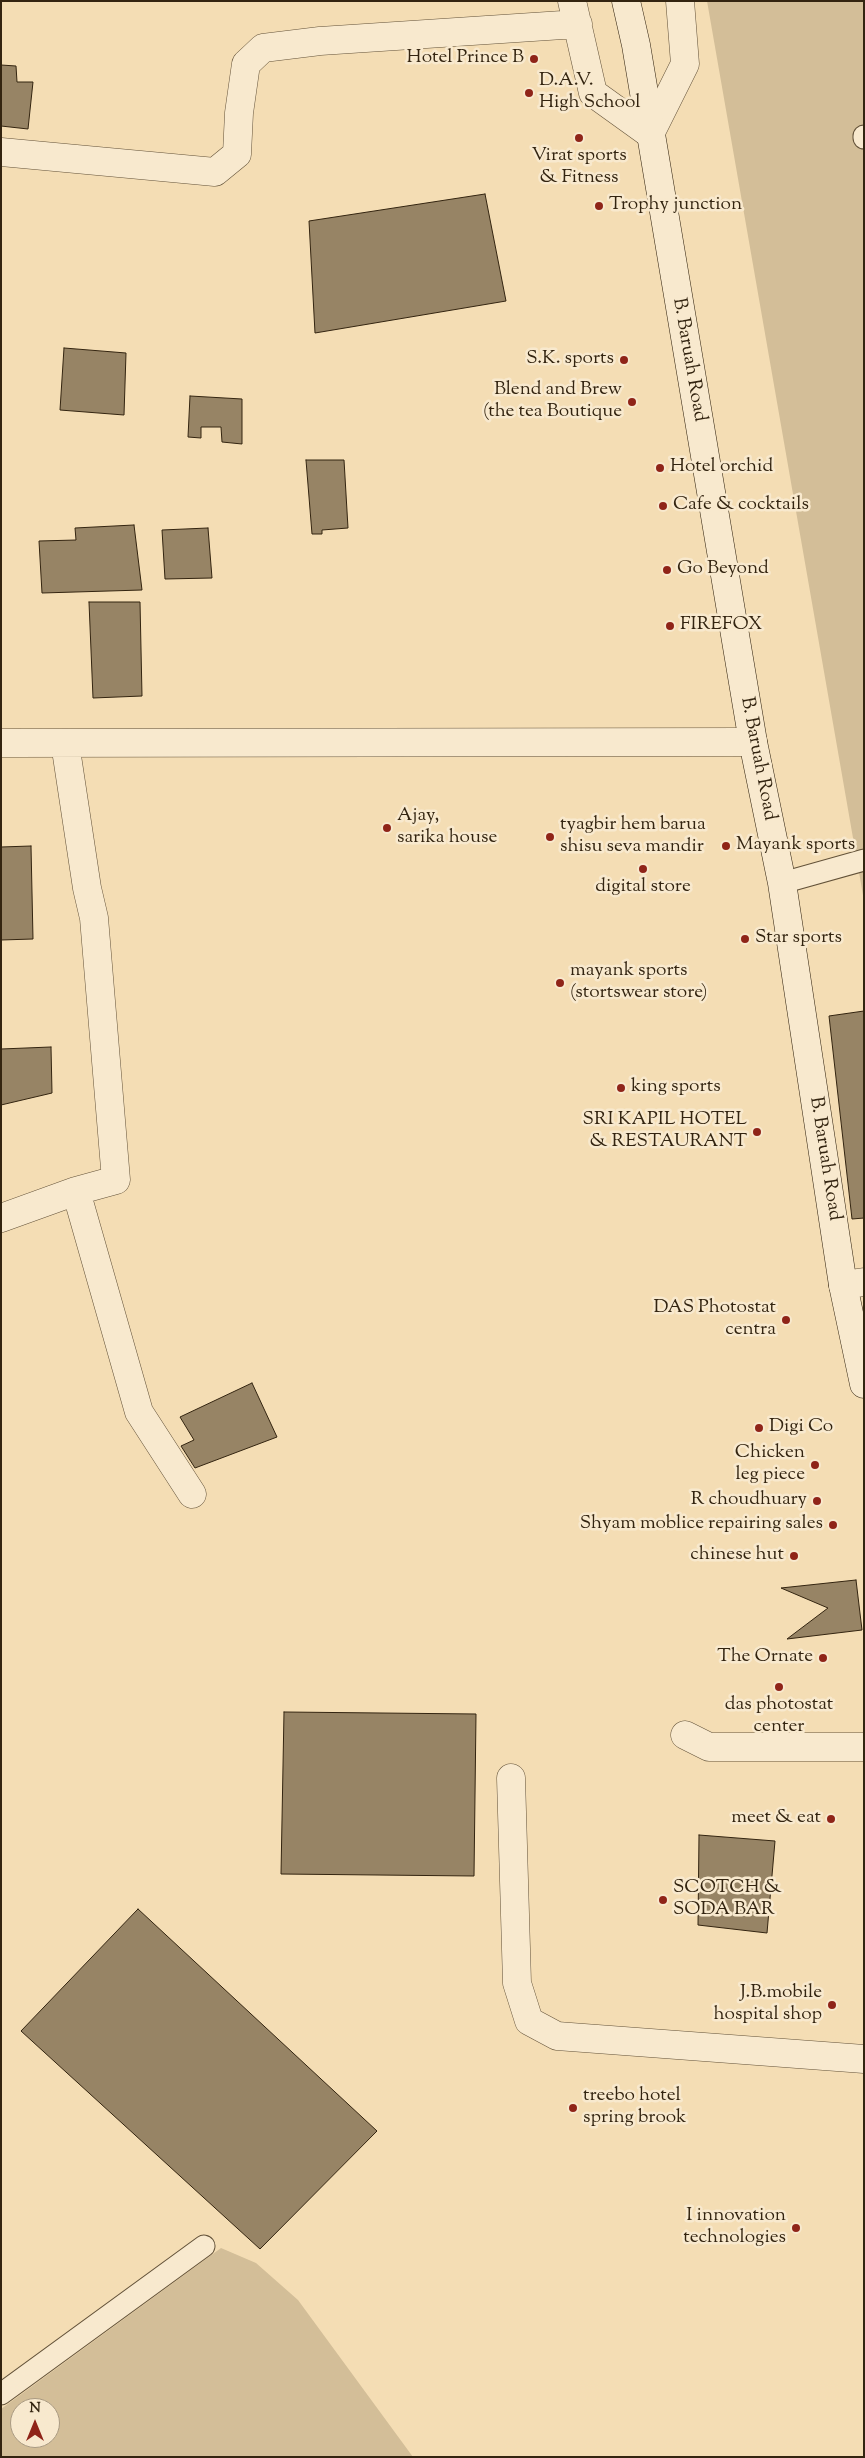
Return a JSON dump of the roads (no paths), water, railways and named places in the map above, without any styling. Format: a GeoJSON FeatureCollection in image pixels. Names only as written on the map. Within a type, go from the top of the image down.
{"type":"FeatureCollection","features":[{"type":"Feature","properties":{"kind":"street","name":"B. Baruah Road"},"geometry":{"type":"LineString","coordinates":[[626,1],[636,45],[753,742],[782,883],[854,1284],[864,1384]]}},
{"type":"Feature","properties":{"kind":"street"},"geometry":{"type":"LineString","coordinates":[[1,152],[215,172],[236,154],[239,112],[246,64],[263,48],[320,40],[575,13],[593,93],[650,134],[686,64],[680,1]]}},
{"type":"Feature","properties":{"kind":"street"},"geometry":{"type":"LineString","coordinates":[[1,743],[753,742]]}},
{"type":"Feature","properties":{"kind":"street"},"geometry":{"type":"LineString","coordinates":[[1,1218],[76,1190],[116,1180],[94,918],[87,888],[65,743]]}},
{"type":"Feature","properties":{"kind":"street"},"geometry":{"type":"LineString","coordinates":[[76,1190],[139,1412],[192,1494]]}},
{"type":"Feature","properties":{"kind":"street"},"geometry":{"type":"LineString","coordinates":[[685,1735],[709,1747],[864,1747]]}},
{"type":"Feature","properties":{"kind":"street"},"geometry":{"type":"LineString","coordinates":[[511,1778],[517,1983],[529,2021],[557,2036],[864,2059]]}},
{"type":"Feature","properties":{"kind":"lane"},"geometry":{"type":"LineString","coordinates":[[782,883],[864,860]]}},
{"type":"Feature","properties":{"kind":"lane"},"geometry":{"type":"LineString","coordinates":[[1,2394],[204,2246]]}},
{"type":"Feature","properties":{"kind":"place","name":"Hotel Prince B"},"geometry":{"type":"Point","coordinates":[534,59]}},
{"type":"Feature","properties":{"kind":"place","name":"D.A.V. High School"},"geometry":{"type":"Point","coordinates":[529,93]}},
{"type":"Feature","properties":{"kind":"place","name":"Virat sports & Fitness"},"geometry":{"type":"Point","coordinates":[579,138]}},
{"type":"Feature","properties":{"kind":"place","name":"Trophy junction"},"geometry":{"type":"Point","coordinates":[599,206]}},
{"type":"Feature","properties":{"kind":"place","name":"S.K. sports"},"geometry":{"type":"Point","coordinates":[624,360]}},
{"type":"Feature","properties":{"kind":"place","name":"Blend and Brew (the tea Boutique"},"geometry":{"type":"Point","coordinates":[632,402]}},
{"type":"Feature","properties":{"kind":"place","name":"Hotel orchid"},"geometry":{"type":"Point","coordinates":[660,468]}},
{"type":"Feature","properties":{"kind":"place","name":"Cafe & cocktails"},"geometry":{"type":"Point","coordinates":[663,506]}},
{"type":"Feature","properties":{"kind":"place","name":"Go Beyond"},"geometry":{"type":"Point","coordinates":[667,570]}},
{"type":"Feature","properties":{"kind":"place","name":"FIREFOX"},"geometry":{"type":"Point","coordinates":[670,626]}},
{"type":"Feature","properties":{"kind":"place","name":"Ajay, sarika house"},"geometry":{"type":"Point","coordinates":[387,828]}},
{"type":"Feature","properties":{"kind":"place","name":"tyagbir hem barua shisu seva mandir"},"geometry":{"type":"Point","coordinates":[550,837]}},
{"type":"Feature","properties":{"kind":"place","name":"Mayank sports"},"geometry":{"type":"Point","coordinates":[726,846]}},
{"type":"Feature","properties":{"kind":"place","name":"digital store"},"geometry":{"type":"Point","coordinates":[643,869]}},
{"type":"Feature","properties":{"kind":"place","name":"Star sports"},"geometry":{"type":"Point","coordinates":[745,939]}},
{"type":"Feature","properties":{"kind":"place","name":"mayank sports (stortswear store)"},"geometry":{"type":"Point","coordinates":[560,983]}},
{"type":"Feature","properties":{"kind":"place","name":"king sports"},"geometry":{"type":"Point","coordinates":[621,1088]}},
{"type":"Feature","properties":{"kind":"place","name":"SRI KAPIL HOTEL & RESTAURANT"},"geometry":{"type":"Point","coordinates":[757,1132]}},
{"type":"Feature","properties":{"kind":"place","name":"DAS Photostat centra"},"geometry":{"type":"Point","coordinates":[786,1320]}},
{"type":"Feature","properties":{"kind":"place","name":"Digi Co"},"geometry":{"type":"Point","coordinates":[759,1428]}},
{"type":"Feature","properties":{"kind":"place","name":"Chicken leg piece"},"geometry":{"type":"Point","coordinates":[815,1465]}},
{"type":"Feature","properties":{"kind":"place","name":"R choudhuary"},"geometry":{"type":"Point","coordinates":[817,1501]}},
{"type":"Feature","properties":{"kind":"place","name":"Shyam moblice repairing sales"},"geometry":{"type":"Point","coordinates":[833,1525]}},
{"type":"Feature","properties":{"kind":"place","name":"chinese hut"},"geometry":{"type":"Point","coordinates":[794,1556]}},
{"type":"Feature","properties":{"kind":"place","name":"The Ornate"},"geometry":{"type":"Point","coordinates":[823,1658]}},
{"type":"Feature","properties":{"kind":"place","name":"das photostat center"},"geometry":{"type":"Point","coordinates":[779,1687]}},
{"type":"Feature","properties":{"kind":"place","name":"meet & eat"},"geometry":{"type":"Point","coordinates":[831,1819]}},
{"type":"Feature","properties":{"kind":"place","name":"SCOTCH & SODA BAR"},"geometry":{"type":"Point","coordinates":[663,1900]}},
{"type":"Feature","properties":{"kind":"place","name":"J.B.mobile hospital shop"},"geometry":{"type":"Point","coordinates":[832,2005]}},
{"type":"Feature","properties":{"kind":"place","name":"treebo hotel spring brook"},"geometry":{"type":"Point","coordinates":[573,2108]}},
{"type":"Feature","properties":{"kind":"place","name":"I innovation technologies"},"geometry":{"type":"Point","coordinates":[796,2228]}}]}
